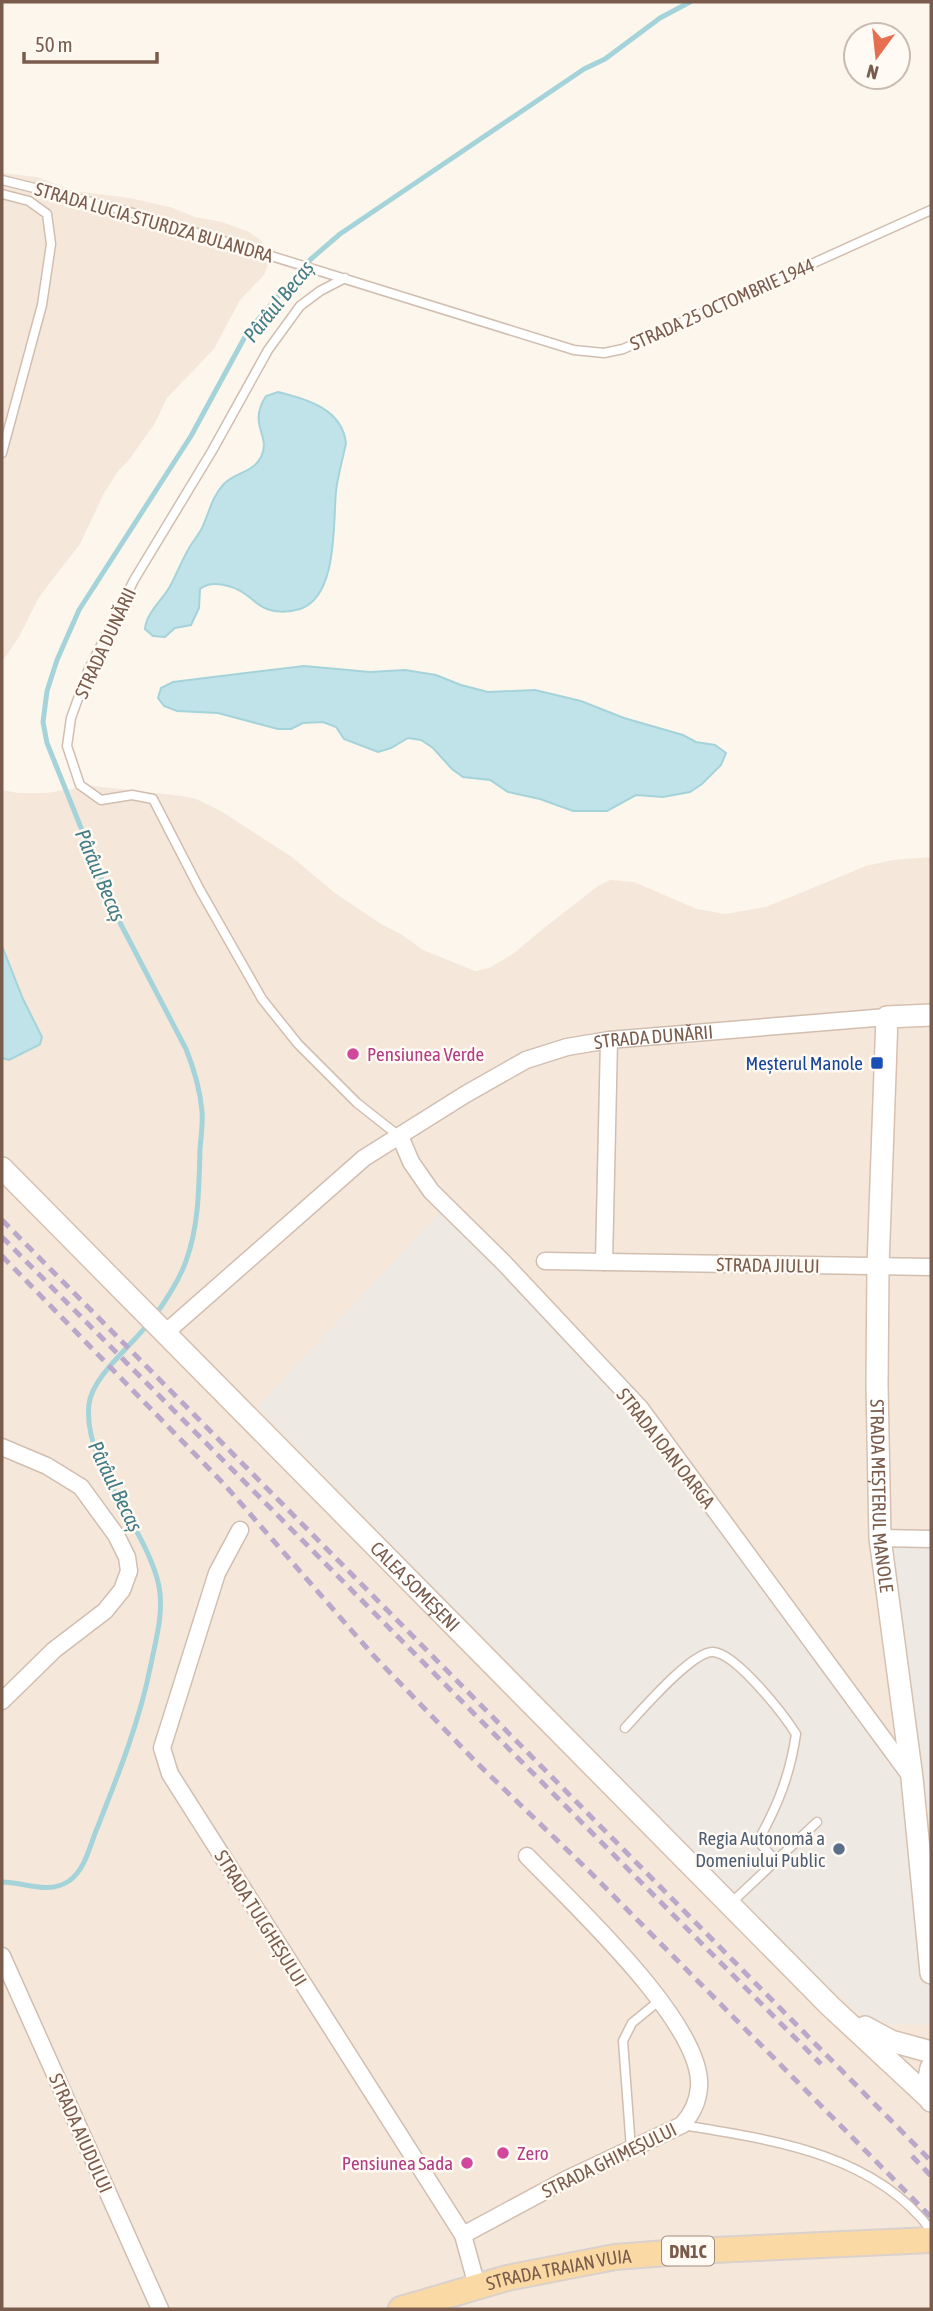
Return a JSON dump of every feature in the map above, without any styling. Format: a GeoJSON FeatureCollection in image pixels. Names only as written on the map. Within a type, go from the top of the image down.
{"type":"FeatureCollection","features":[{"type":"Feature","properties":{"kind":"main road","name":"STRADA DUNĂRII"},"geometry":{"type":"LineString","coordinates":[[887,1017],[931,1015]]}},
{"type":"Feature","properties":{"kind":"main road","name":"STRADA MEȘTERUL MANOLE"},"geometry":{"type":"LineString","coordinates":[[887,1017],[878,1266],[880,1538],[912,1778],[931,1973]]}},
{"type":"Feature","properties":{"kind":"main road","name":"CALEA SOMEȘENI"},"geometry":{"type":"LineString","coordinates":[[2,1168],[830,2006],[930,2099]]}},
{"type":"Feature","properties":{"kind":"main road","name":"CALEA SOMEȘENI"},"geometry":{"type":"LineString","coordinates":[[830,2006],[891,2041],[931,2052]]}},
{"type":"Feature","properties":{"kind":"main road"},"geometry":{"type":"LineString","coordinates":[[930,2099],[927,2078],[931,2068]]}},
{"type":"Feature","properties":{"kind":"main road","name":"STRADA TRAIAN VUIA"},"geometry":{"type":"LineString","coordinates":[[401,2309],[537,2270],[615,2257],[931,2240]]}},
{"type":"Feature","properties":{"kind":"street","name":"STRADA DUNĂRII"},"geometry":{"type":"LineString","coordinates":[[162,1332],[363,1158],[526,1060],[567,1047],[609,1040],[887,1017]]}},
{"type":"Feature","properties":{"kind":"street"},"geometry":{"type":"LineString","coordinates":[[604,1262],[609,1040]]}},
{"type":"Feature","properties":{"kind":"street","name":"STRADA IOAN OARGA"},"geometry":{"type":"LineString","coordinates":[[400,1136],[411,1162],[431,1191],[640,1408],[912,1778]]}},
{"type":"Feature","properties":{"kind":"street","name":"STRADA JIULUI"},"geometry":{"type":"LineString","coordinates":[[545,1261],[931,1267]]}},
{"type":"Feature","properties":{"kind":"street"},"geometry":{"type":"LineString","coordinates":[[2,1447],[47,1466],[81,1487],[116,1535],[127,1557],[129,1571],[122,1590],[104,1611],[54,1650],[2,1701]]}},
{"type":"Feature","properties":{"kind":"street","name":"STRADA TULGHEȘULUI"},"geometry":{"type":"LineString","coordinates":[[240,1530],[217,1573],[162,1748],[170,1774],[463,2235],[477,2286]]}},
{"type":"Feature","properties":{"kind":"street"},"geometry":{"type":"LineString","coordinates":[[880,1538],[931,1539]]}},
{"type":"Feature","properties":{"kind":"street","name":"STRADA GHIMEȘULUI"},"geometry":{"type":"LineString","coordinates":[[463,2235],[566,2179],[682,2125],[692,2114],[700,2085],[698,2068],[686,2038],[660,2000],[627,1961],[527,1856]]}},
{"type":"Feature","properties":{"kind":"street","name":"STRADA AIUDULUI"},"geometry":{"type":"LineString","coordinates":[[2,1956],[160,2309]]}},
{"type":"Feature","properties":{"kind":"lane","name":"STRADA LUCIA STURDZA BULANDRA"},"geometry":{"type":"LineString","coordinates":[[2,180],[123,210],[345,278]]}},
{"type":"Feature","properties":{"kind":"lane"},"geometry":{"type":"LineString","coordinates":[[2,194],[29,201],[47,214],[51,244],[42,305],[2,453]]}},
{"type":"Feature","properties":{"kind":"lane","name":"STRADA 25 OCTOMBRIE 1944"},"geometry":{"type":"LineString","coordinates":[[345,278],[574,350],[604,353],[623,349],[931,210]]}},
{"type":"Feature","properties":{"kind":"lane","name":"STRADA DUNĂRII"},"geometry":{"type":"LineString","coordinates":[[345,278],[320,291],[300,306],[268,350],[212,451],[134,580],[88,671],[71,718],[68,746],[80,785],[101,800],[132,795],[153,799],[200,890],[262,999],[298,1044],[356,1102],[400,1136]]}},
{"type":"Feature","properties":{"kind":"lane"},"geometry":{"type":"LineString","coordinates":[[625,1728],[679,1672],[700,1655],[714,1651],[729,1658],[762,1689],[796,1734],[788,1777],[777,1807],[758,1841],[775,1860]]}},
{"type":"Feature","properties":{"kind":"lane"},"geometry":{"type":"LineString","coordinates":[[730,1904],[817,1822]]}},
{"type":"Feature","properties":{"kind":"lane"},"geometry":{"type":"LineString","coordinates":[[631,2149],[622,2041],[632,2023],[660,2000]]}},
{"type":"Feature","properties":{"kind":"lane"},"geometry":{"type":"LineString","coordinates":[[682,2125],[759,2138],[851,2166],[877,2179],[931,2230]]}},
{"type":"Feature","properties":{"kind":"shaded area"},"geometry":{"type":"Polygon","coordinates":[[[2,173],[37,177],[74,191],[130,198],[222,222],[249,232],[259,239],[268,249],[269,263],[264,275],[240,300],[214,349],[167,398],[155,423],[104,493],[80,544],[39,597],[19,637],[2,662],[2,173]]]}},
{"type":"Feature","properties":{"kind":"shaded area"},"geometry":{"type":"Polygon","coordinates":[[[85,785],[196,799],[221,811],[292,857],[335,893],[423,950],[475,971],[489,968],[513,954],[598,886],[610,880],[634,882],[697,909],[725,914],[766,907],[866,866],[893,860],[931,857],[931,2309],[2,2309],[2,1058],[42,1037],[23,999],[2,946],[2,790],[46,793],[85,785]]]}},
{"type":"Feature","properties":{"kind":"shaded area"},"geometry":{"type":"Polygon","coordinates":[[[446,1206],[640,1408],[911,1777],[880,1538],[931,1539],[931,2025],[889,2024],[872,2019],[856,2011],[807,1967],[257,1407],[446,1206]]]}},
{"type":"Feature","properties":{"kind":"water"},"geometry":{"type":"Polygon","coordinates":[[[278,392],[321,407],[338,422],[346,443],[336,491],[331,557],[321,590],[312,602],[300,609],[279,612],[264,608],[235,588],[211,584],[200,589],[199,608],[191,625],[175,628],[165,637],[153,636],[145,629],[148,618],[172,583],[202,528],[216,495],[227,481],[253,467],[261,457],[264,443],[259,423],[261,406],[266,396],[278,392]]]}},
{"type":"Feature","properties":{"kind":"water"},"geometry":{"type":"Polygon","coordinates":[[[304,666],[370,672],[405,670],[436,675],[488,692],[535,690],[581,701],[624,718],[683,735],[696,742],[715,745],[726,753],[721,765],[690,792],[663,797],[636,795],[607,811],[573,811],[540,799],[508,792],[490,780],[463,777],[421,740],[408,738],[378,752],[344,739],[336,727],[323,722],[278,729],[218,713],[177,711],[164,706],[158,698],[161,688],[173,682],[304,666]]]}},
{"type":"Feature","properties":{"kind":"water"},"geometry":{"type":"Polygon","coordinates":[[[2,946],[23,999],[42,1037],[40,1044],[9,1060],[2,1058],[2,946]]]}},
{"type":"Feature","properties":{"kind":"waterway","name":"Pârâul Becaș"},"geometry":{"type":"LineString","coordinates":[[154,1317],[180,1276],[194,1234],[199,1191],[201,1103],[186,1049],[116,915],[47,743],[43,722],[47,691],[57,660],[79,610],[191,436],[247,333],[311,259],[340,234],[584,69],[605,59],[660,18],[690,2]]}},
{"type":"Feature","properties":{"kind":"waterway","name":"Pârâul Becaș"},"geometry":{"type":"LineString","coordinates":[[2,1882],[53,1887],[69,1881],[80,1870],[121,1766],[141,1705],[159,1625],[159,1586],[142,1541],[95,1449],[89,1427],[89,1404],[97,1383],[148,1324]]}},
{"type":"Feature","properties":{"kind":"railway"},"geometry":{"type":"LineString","coordinates":[[2,1220],[931,2161]]}},
{"type":"Feature","properties":{"kind":"railway"},"geometry":{"type":"LineString","coordinates":[[2,1237],[821,2064]]}},
{"type":"Feature","properties":{"kind":"railway"},"geometry":{"type":"LineString","coordinates":[[2,1256],[224,1484],[373,1655],[477,1763],[589,1871],[931,2217]]}},
{"type":"Feature","properties":{"kind":"railway"},"geometry":{"type":"LineString","coordinates":[[912,2156],[931,2176]]}},
{"type":"Feature","properties":{"kind":"place","name":"Pensiunea Verde"},"geometry":{"type":"Point","coordinates":[353,1054]}},
{"type":"Feature","properties":{"kind":"place","name":"Meșterul Manole"},"geometry":{"type":"Point","coordinates":[877,1063]}},
{"type":"Feature","properties":{"kind":"place","name":"Regia Autonomă a Domeniului Public"},"geometry":{"type":"Point","coordinates":[839,1849]}},
{"type":"Feature","properties":{"kind":"place","name":"Zero"},"geometry":{"type":"Point","coordinates":[503,2153]}},
{"type":"Feature","properties":{"kind":"place","name":"Pensiunea Sada"},"geometry":{"type":"Point","coordinates":[467,2163]}}]}
